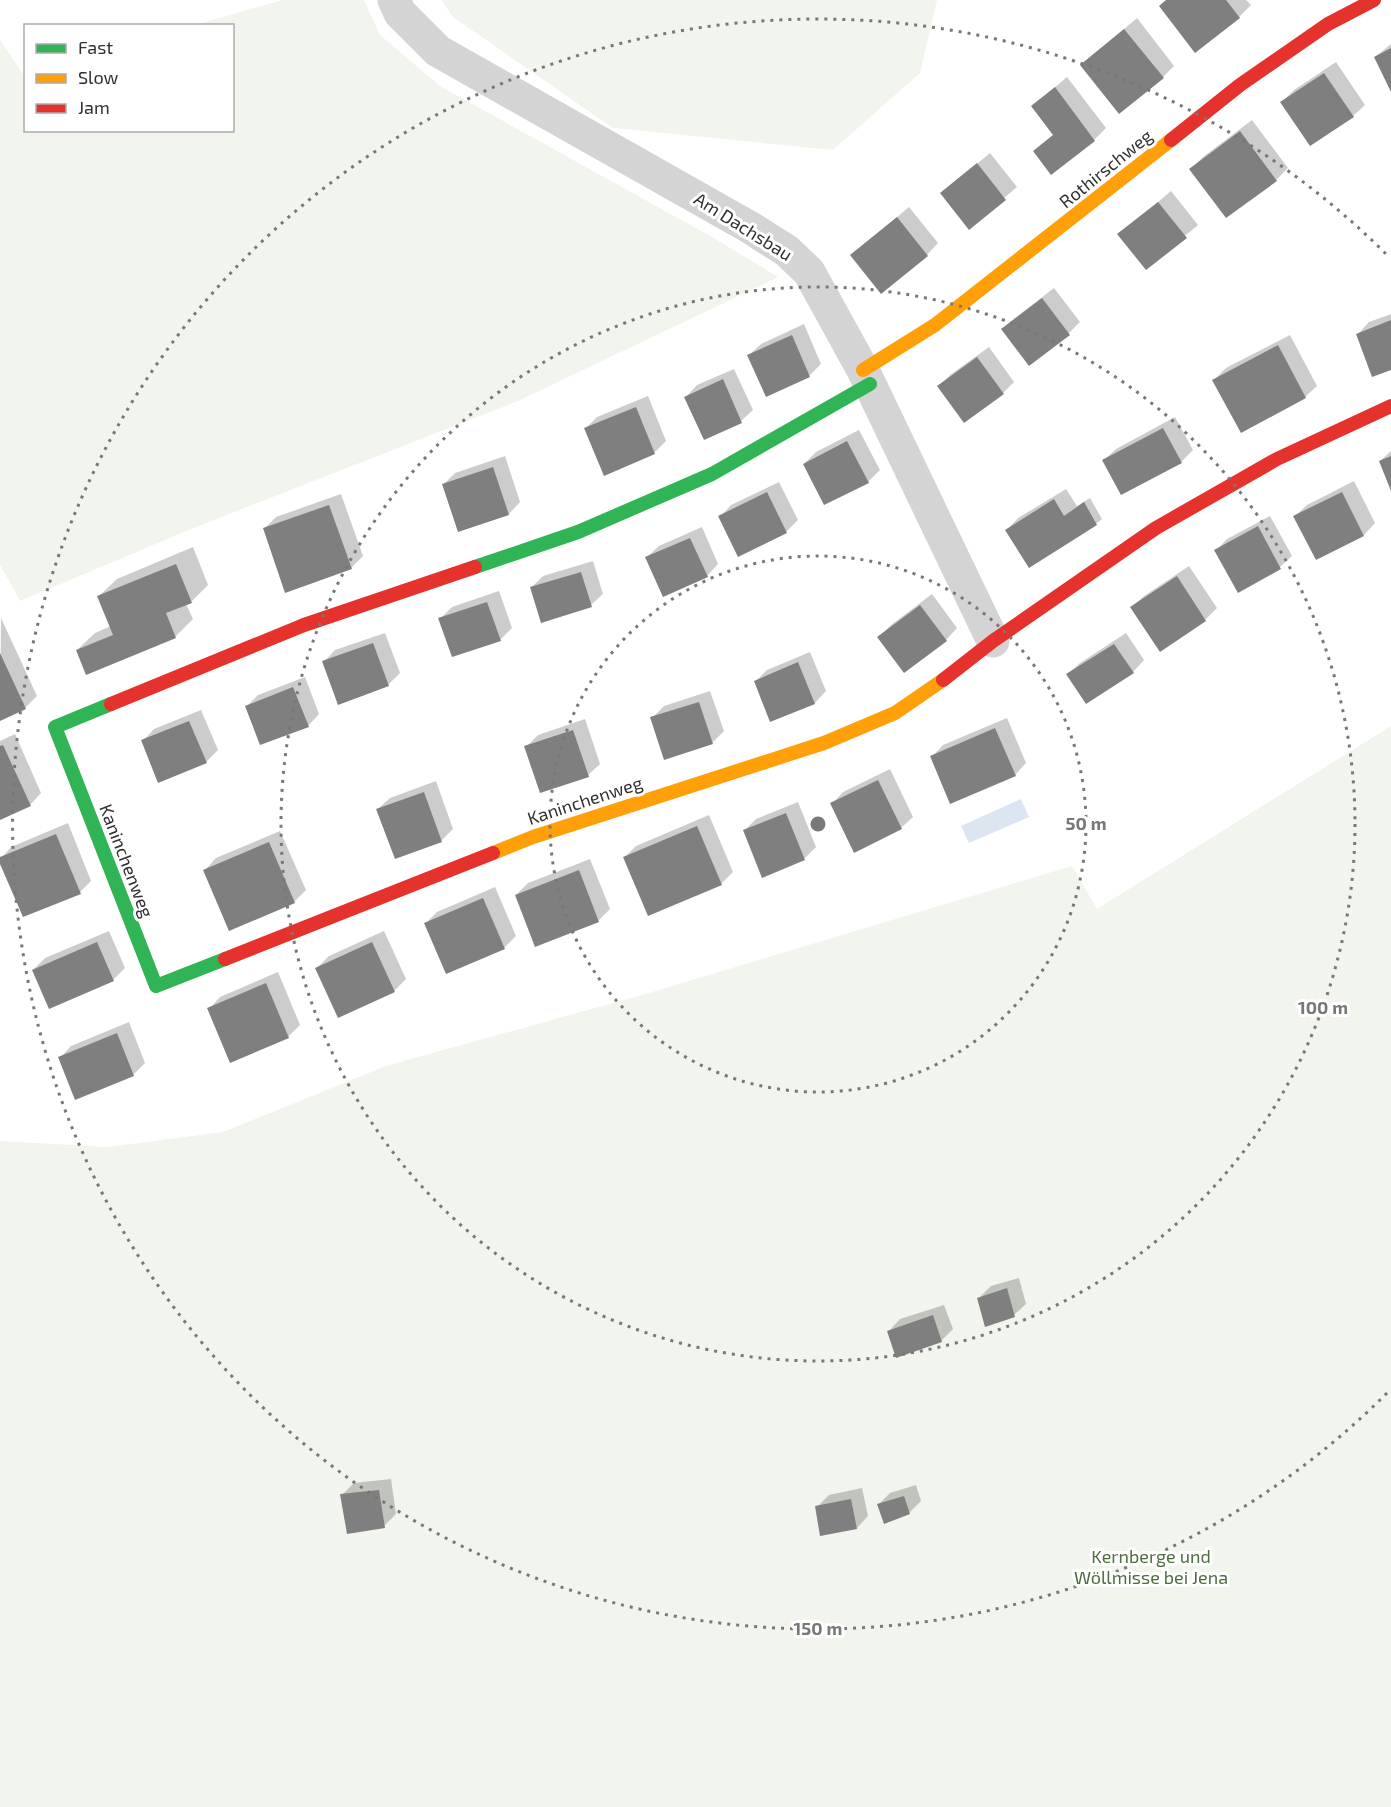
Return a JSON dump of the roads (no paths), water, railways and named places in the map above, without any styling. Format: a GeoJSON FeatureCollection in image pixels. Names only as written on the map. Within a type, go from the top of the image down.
{"type":"FeatureCollection","features":[{"type":"Feature","properties":{"kind":"street","name":"Am Dachsbau"},"geometry":{"type":"LineString","coordinates":[[394,0],[400,13],[438,51],[751,228],[787,251],[809,272],[867,377],[993,640]]}},
{"type":"Feature","properties":{"kind":"street","name":"Rothirschweg"},"geometry":{"type":"LineString","coordinates":[[867,377],[1075,217],[1240,85],[1328,24],[1374,0]]}},
{"type":"Feature","properties":{"kind":"street","name":"Kaninchenweg"},"geometry":{"type":"LineString","coordinates":[[867,377],[712,474],[578,532],[304,625],[55,727],[156,987],[533,837],[824,743],[895,713],[958,670],[993,640]]}},
{"type":"Feature","properties":{"kind":"street"},"geometry":{"type":"LineString","coordinates":[[993,640],[1156,528],[1277,459],[1391,406]]}},
{"type":"Feature","properties":{"kind":"park label","name":"Kernberge und Wöllmisse bei Jena"},"geometry":{"type":"Point","coordinates":[1151,1567]}}]}
